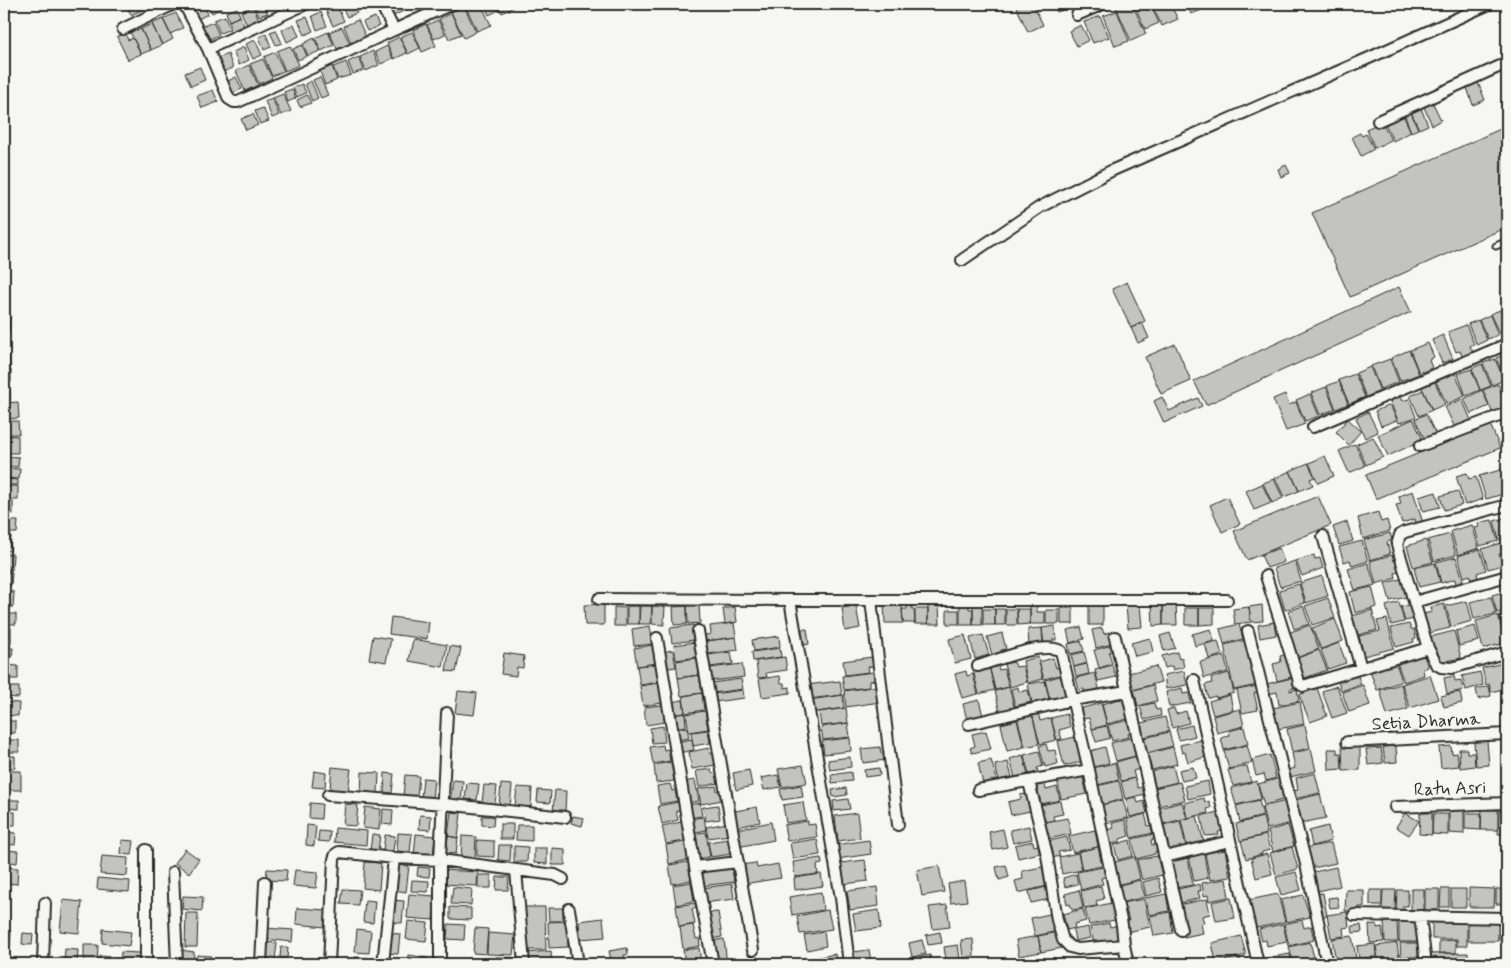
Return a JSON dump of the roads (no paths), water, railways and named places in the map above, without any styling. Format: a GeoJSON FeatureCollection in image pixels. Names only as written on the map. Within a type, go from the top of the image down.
{"type":"FeatureCollection","features":[{"type":"Feature","properties":{"kind":"street"},"geometry":{"type":"LineString","coordinates":[[123,30],[174,4]]}},
{"type":"Feature","properties":{"kind":"street"},"geometry":{"type":"LineString","coordinates":[[184,4],[208,50],[229,99],[234,102],[238,102],[452,4]]}},
{"type":"Feature","properties":{"kind":"street"},"geometry":{"type":"LineString","coordinates":[[208,50],[306,4]]}},
{"type":"Feature","properties":{"kind":"street"},"geometry":{"type":"LineString","coordinates":[[381,4],[394,30]]}},
{"type":"Feature","properties":{"kind":"street"},"geometry":{"type":"LineString","coordinates":[[1077,15],[1103,4]]}},
{"type":"Feature","properties":{"kind":"street"},"geometry":{"type":"LineString","coordinates":[[962,260],[1040,207],[1113,170],[1489,4]]}},
{"type":"Feature","properties":{"kind":"street"},"geometry":{"type":"LineString","coordinates":[[1378,120],[1507,63]]}},
{"type":"Feature","properties":{"kind":"street"},"geometry":{"type":"LineString","coordinates":[[1313,427],[1507,344]]}},
{"type":"Feature","properties":{"kind":"street"},"geometry":{"type":"LineString","coordinates":[[1420,446],[1507,413]]}},
{"type":"Feature","properties":{"kind":"street"},"geometry":{"type":"LineString","coordinates":[[1507,505],[1405,532],[1398,539],[1398,550],[1428,648],[1436,664],[1446,668],[1507,652]]}},
{"type":"Feature","properties":{"kind":"street"},"geometry":{"type":"LineString","coordinates":[[1323,536],[1361,668]]}},
{"type":"Feature","properties":{"kind":"street"},"geometry":{"type":"LineString","coordinates":[[1266,576],[1299,684],[1302,686],[1428,648]]}},
{"type":"Feature","properties":{"kind":"street"},"geometry":{"type":"LineString","coordinates":[[1414,602],[1507,576]]}},
{"type":"Feature","properties":{"kind":"street"},"geometry":{"type":"LineString","coordinates":[[599,599],[1227,600]]}},
{"type":"Feature","properties":{"kind":"street"},"geometry":{"type":"LineString","coordinates":[[790,600],[841,898],[849,964]]}},
{"type":"Feature","properties":{"kind":"street"},"geometry":{"type":"LineString","coordinates":[[871,600],[898,825]]}},
{"type":"Feature","properties":{"kind":"street"},"geometry":{"type":"LineString","coordinates":[[698,631],[753,950]]}},
{"type":"Feature","properties":{"kind":"street"},"geometry":{"type":"LineString","coordinates":[[1248,632],[1306,864],[1327,964]]}},
{"type":"Feature","properties":{"kind":"street"},"geometry":{"type":"LineString","coordinates":[[1115,637],[1181,930]]}},
{"type":"Feature","properties":{"kind":"street"},"geometry":{"type":"LineString","coordinates":[[657,638],[713,964]]}},
{"type":"Feature","properties":{"kind":"street"},"geometry":{"type":"LineString","coordinates":[[978,666],[1036,649],[1056,648],[1061,651],[1089,770],[1122,925],[1128,964]]}},
{"type":"Feature","properties":{"kind":"street"},"geometry":{"type":"LineString","coordinates":[[1194,680],[1258,964]]}},
{"type":"Feature","properties":{"kind":"street"},"geometry":{"type":"LineString","coordinates":[[968,724],[1072,700],[1128,691]]}},
{"type":"Feature","properties":{"kind":"street"},"geometry":{"type":"LineString","coordinates":[[440,964],[440,860],[447,713]]}},
{"type":"Feature","properties":{"kind":"street","name":"Setia Dharma"},"geometry":{"type":"LineString","coordinates":[[1347,742],[1507,734]]}},
{"type":"Feature","properties":{"kind":"street"},"geometry":{"type":"LineString","coordinates":[[978,790],[1089,770]]}},
{"type":"Feature","properties":{"kind":"street"},"geometry":{"type":"LineString","coordinates":[[1030,782],[1047,855],[1057,920],[1063,940],[1070,947],[1078,949],[1124,945]]}},
{"type":"Feature","properties":{"kind":"street"},"geometry":{"type":"LineString","coordinates":[[328,795],[444,804],[565,817]]}},
{"type":"Feature","properties":{"kind":"street","name":"Ratu Asri"},"geometry":{"type":"LineString","coordinates":[[1395,807],[1507,803]]}},
{"type":"Feature","properties":{"kind":"street"},"geometry":{"type":"LineString","coordinates":[[1165,857],[1230,841]]}},
{"type":"Feature","properties":{"kind":"street"},"geometry":{"type":"LineString","coordinates":[[146,850],[146,964]]}},
{"type":"Feature","properties":{"kind":"street"},"geometry":{"type":"LineString","coordinates":[[329,964],[334,859],[336,854],[343,852],[394,858],[440,860],[555,874],[563,879]]}},
{"type":"Feature","properties":{"kind":"street"},"geometry":{"type":"LineString","coordinates":[[383,964],[394,858]]}},
{"type":"Feature","properties":{"kind":"street"},"geometry":{"type":"LineString","coordinates":[[695,867],[738,862]]}},
{"type":"Feature","properties":{"kind":"street"},"geometry":{"type":"LineString","coordinates":[[516,870],[524,964]]}},
{"type":"Feature","properties":{"kind":"street"},"geometry":{"type":"LineString","coordinates":[[173,872],[177,964]]}},
{"type":"Feature","properties":{"kind":"street"},"geometry":{"type":"LineString","coordinates":[[261,964],[265,882]]}},
{"type":"Feature","properties":{"kind":"street"},"geometry":{"type":"LineString","coordinates":[[43,964],[45,903]]}},
{"type":"Feature","properties":{"kind":"street"},"geometry":{"type":"LineString","coordinates":[[569,909],[578,964]]}},
{"type":"Feature","properties":{"kind":"street"},"geometry":{"type":"LineString","coordinates":[[1354,914],[1507,918]]}},
{"type":"Feature","properties":{"kind":"street"},"geometry":{"type":"LineString","coordinates":[[1420,916],[1426,964]]}},
{"type":"Feature","properties":{"kind":"lane"},"geometry":{"type":"LineString","coordinates":[[1496,246],[1507,241]]}}]}
